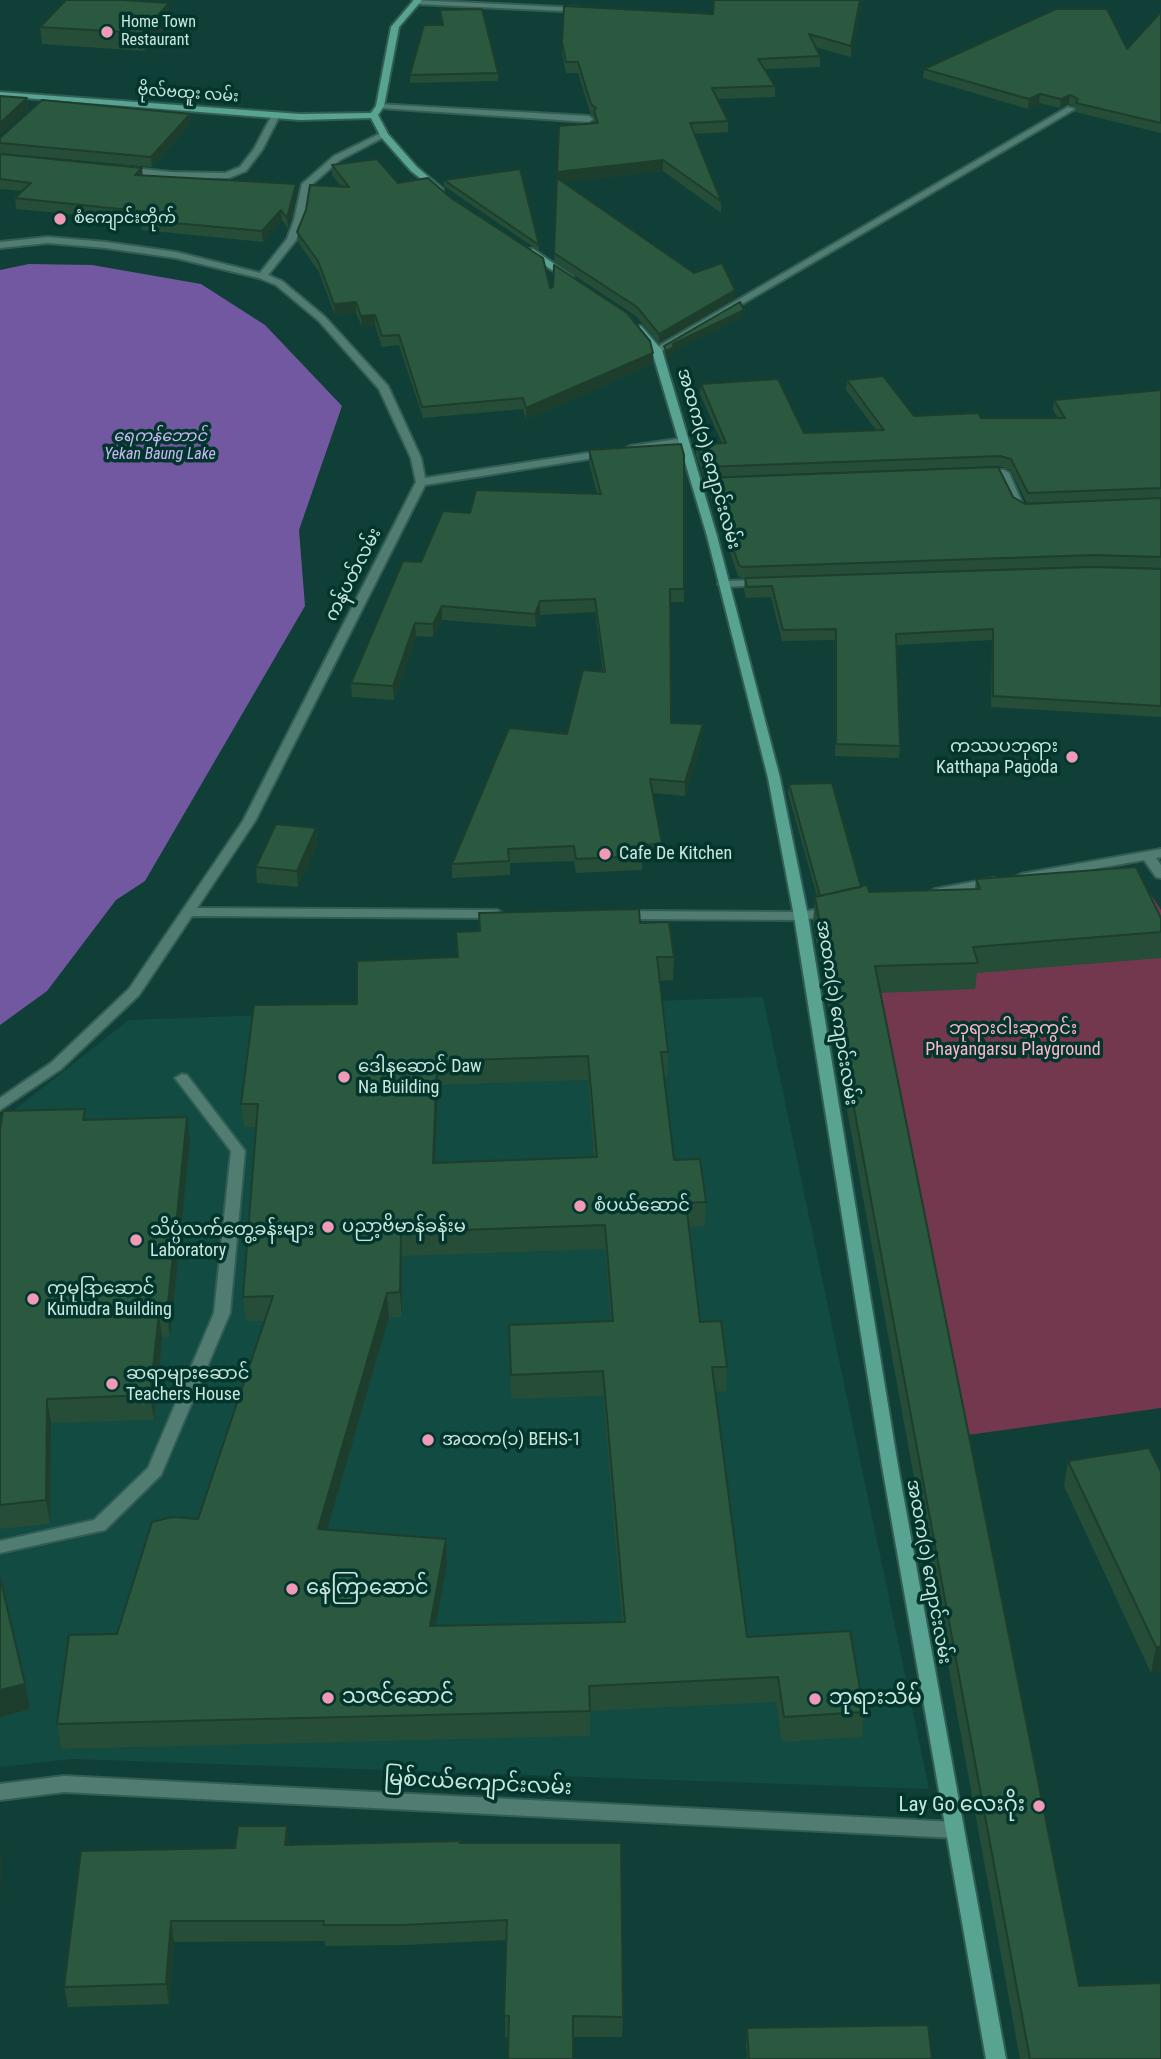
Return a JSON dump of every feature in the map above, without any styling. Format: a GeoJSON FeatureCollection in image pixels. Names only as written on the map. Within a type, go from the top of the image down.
{"type":"FeatureCollection","features":[{"type":"Feature","properties":{"kind":"main road"},"geometry":{"type":"LineString","coordinates":[[417,1],[395,27],[377,110],[384,135],[414,169],[456,204]]}},
{"type":"Feature","properties":{"kind":"main road","name":"ဗိုလ်ဗထူး လမ်း"},"geometry":{"type":"LineString","coordinates":[[0,94],[300,117],[377,110]]}},
{"type":"Feature","properties":{"kind":"main road"},"geometry":{"type":"LineString","coordinates":[[512,240],[578,284]]}},
{"type":"Feature","properties":{"kind":"main road","name":"အထက(၁) ကျောင်းလမ်း"},"geometry":{"type":"LineString","coordinates":[[632,320],[657,350],[684,441],[703,483],[724,584],[774,778],[801,916],[890,1466],[996,2059]]}},
{"type":"Feature","properties":{"kind":"street"},"geometry":{"type":"LineString","coordinates":[[417,1],[588,10]]}},
{"type":"Feature","properties":{"kind":"street"},"geometry":{"type":"LineString","coordinates":[[38,107],[48,98]]}},
{"type":"Feature","properties":{"kind":"street"},"geometry":{"type":"LineString","coordinates":[[657,350],[1071,109]]}},
{"type":"Feature","properties":{"kind":"street"},"geometry":{"type":"LineString","coordinates":[[377,110],[589,119]]}},
{"type":"Feature","properties":{"kind":"street"},"geometry":{"type":"LineString","coordinates":[[118,170],[170,175],[226,176],[243,169],[258,150],[276,114]]}},
{"type":"Feature","properties":{"kind":"street"},"geometry":{"type":"LineString","coordinates":[[262,276],[291,240],[299,220],[305,187],[337,159],[384,135]]}},
{"type":"Feature","properties":{"kind":"street"},"geometry":{"type":"LineString","coordinates":[[0,245],[48,240],[106,244],[176,255],[262,276],[279,283],[322,318],[384,388],[416,457],[421,482],[684,441]]}},
{"type":"Feature","properties":{"kind":"street"},"geometry":{"type":"LineString","coordinates":[[972,473],[1004,473],[1020,508],[1038,509]]}},
{"type":"Feature","properties":{"kind":"street","name":"ကန်ပတ်လမ်း"},"geometry":{"type":"LineString","coordinates":[[0,1105],[56,1066],[134,992],[249,821],[421,482]]}},
{"type":"Feature","properties":{"kind":"street"},"geometry":{"type":"LineString","coordinates":[[724,584],[778,582]]}},
{"type":"Feature","properties":{"kind":"street"},"geometry":{"type":"LineString","coordinates":[[921,895],[1155,854],[1161,874]]}},
{"type":"Feature","properties":{"kind":"street"},"geometry":{"type":"LineString","coordinates":[[606,915],[801,916],[841,909]]}},
{"type":"Feature","properties":{"kind":"street"},"geometry":{"type":"LineString","coordinates":[[187,912],[508,914]]}},
{"type":"Feature","properties":{"kind":"street"},"geometry":{"type":"LineString","coordinates":[[0,1547],[99,1525],[155,1471],[222,1313],[238,1151],[182,1078]]}},
{"type":"Feature","properties":{"kind":"street","name":"မြစ်ငယ်ကျောင်းလမ်း"},"geometry":{"type":"LineString","coordinates":[[0,1792],[64,1784],[449,1806],[955,1830]]}},
{"type":"Feature","properties":{"kind":"shaded area","name":"အထက(၁) BEHS-1"},"geometry":{"type":"Polygon","coordinates":[[[763,997],[929,1789],[72,1759],[0,1767],[0,1121],[129,1020],[763,997]]]}},
{"type":"Feature","properties":{"kind":"green space","name":"ဘုရားငါးဆူကွင်း Phayangarsu Playground"},"geometry":{"type":"Polygon","coordinates":[[[1137,874],[1161,910],[1161,1408],[946,1438],[834,911],[1137,874]]]}},
{"type":"Feature","properties":{"kind":"water","name":"ရေကန်ဘောင် Yekan Baung Lake"},"geometry":{"type":"Polygon","coordinates":[[[29,264],[92,265],[201,284],[265,325],[342,406],[299,530],[305,606],[145,881],[116,900],[47,991],[0,1025],[0,270],[29,264]]]}},
{"type":"Feature","properties":{"kind":"building"},"geometry":{"type":"Polygon","coordinates":[[[66,0],[169,3],[142,33],[40,27],[66,0]]]}},
{"type":"Feature","properties":{"kind":"building"},"geometry":{"type":"Polygon","coordinates":[[[714,0],[860,0],[851,46],[809,34],[820,56],[758,59],[775,86],[712,88],[728,121],[690,123],[721,201],[663,160],[557,172],[559,126],[598,123],[594,111],[596,108],[591,104],[578,62],[566,62],[562,42],[564,6],[713,14],[714,0]]]}},
{"type":"Feature","properties":{"kind":"building"},"geometry":{"type":"Polygon","coordinates":[[[482,9],[498,73],[410,75],[424,25],[443,25],[440,10],[482,9]]]}},
{"type":"Feature","properties":{"kind":"building"},"geometry":{"type":"Polygon","coordinates":[[[1056,9],[1107,9],[1127,49],[1161,14],[1161,123],[1076,103],[1078,99],[1070,95],[1061,99],[1040,94],[1029,99],[924,69],[1056,9]]]}},
{"type":"Feature","properties":{"kind":"building"},"geometry":{"type":"Polygon","coordinates":[[[0,96],[27,98],[0,123],[0,96]]]}},
{"type":"Feature","properties":{"kind":"building"},"geometry":{"type":"Polygon","coordinates":[[[42,100],[190,114],[151,157],[0,143],[0,138],[42,100]]]}},
{"type":"Feature","properties":{"kind":"building"},"geometry":{"type":"Polygon","coordinates":[[[0,154],[142,168],[135,175],[296,184],[287,218],[281,210],[262,231],[141,220],[148,212],[15,198],[31,183],[0,179],[0,154]]]}},
{"type":"Feature","properties":{"kind":"building"},"geometry":{"type":"Polygon","coordinates":[[[377,159],[398,183],[428,178],[451,198],[543,258],[550,288],[553,287],[554,265],[627,313],[650,341],[653,353],[526,408],[523,398],[422,407],[399,335],[382,336],[375,315],[361,316],[356,302],[334,304],[318,261],[297,232],[306,210],[310,185],[349,187],[332,165],[377,159]]]}},
{"type":"Feature","properties":{"kind":"building"},"geometry":{"type":"Polygon","coordinates":[[[520,169],[539,245],[444,180],[520,169]]]}},
{"type":"Feature","properties":{"kind":"building"},"geometry":{"type":"Polygon","coordinates":[[[557,178],[694,273],[722,263],[735,290],[659,334],[637,307],[554,253],[557,178]]]}},
{"type":"Feature","properties":{"kind":"building"},"geometry":{"type":"Polygon","coordinates":[[[740,302],[744,310],[673,344],[674,347],[666,351],[664,346],[740,302]]]}},
{"type":"Feature","properties":{"kind":"building"},"geometry":{"type":"Polygon","coordinates":[[[883,376],[914,416],[978,413],[981,418],[1065,418],[1054,400],[1161,390],[1161,488],[1028,493],[1011,459],[1000,456],[704,467],[697,445],[726,443],[701,384],[778,379],[804,433],[884,430],[847,380],[883,376]]]}},
{"type":"Feature","properties":{"kind":"building"},"geometry":{"type":"Polygon","coordinates":[[[681,444],[684,455],[684,589],[670,589],[671,723],[703,724],[685,782],[650,779],[662,844],[640,845],[642,856],[576,859],[574,846],[508,849],[509,861],[452,864],[509,728],[567,734],[583,670],[605,672],[595,599],[540,601],[535,614],[442,606],[433,624],[415,623],[393,686],[351,683],[403,561],[421,562],[443,511],[470,513],[476,490],[601,494],[589,450],[681,444]]]}},
{"type":"Feature","properties":{"kind":"building"},"geometry":{"type":"Polygon","coordinates":[[[998,467],[1013,497],[1025,504],[1161,498],[1161,557],[1094,555],[742,567],[708,478],[998,467]]]}},
{"type":"Feature","properties":{"kind":"building"},"geometry":{"type":"Polygon","coordinates":[[[1094,567],[1161,569],[1161,706],[993,696],[993,629],[896,634],[900,746],[836,744],[836,629],[783,630],[772,586],[747,587],[745,578],[1094,567]]]}},
{"type":"Feature","properties":{"kind":"building"},"geometry":{"type":"Polygon","coordinates":[[[832,783],[861,887],[820,896],[789,784],[832,783]]]}},
{"type":"Feature","properties":{"kind":"building"},"geometry":{"type":"Polygon","coordinates":[[[276,824],[316,828],[297,871],[256,867],[276,824]]]}},
{"type":"Feature","properties":{"kind":"building"},"geometry":{"type":"Polygon","coordinates":[[[1136,867],[1161,918],[1161,932],[973,947],[978,963],[875,966],[1079,1986],[1161,1983],[1161,2059],[1030,2059],[815,897],[867,885],[869,892],[980,889],[976,879],[1136,867]]]}},
{"type":"Feature","properties":{"kind":"building"},"geometry":{"type":"Polygon","coordinates":[[[639,909],[640,923],[669,922],[674,957],[657,957],[668,1052],[661,1052],[674,1160],[700,1159],[706,1202],[686,1203],[700,1322],[721,1321],[727,1367],[712,1367],[747,1637],[850,1631],[864,1712],[784,1717],[778,1677],[589,1686],[590,1711],[57,1724],[69,1635],[117,1634],[152,1522],[172,1517],[198,1519],[273,1296],[243,1297],[258,1104],[241,1104],[254,1005],[357,1004],[357,961],[458,957],[456,932],[480,931],[479,913],[639,909]],[[588,1056],[437,1061],[433,1163],[597,1157],[588,1056]],[[605,1225],[401,1232],[400,1292],[387,1293],[318,1529],[446,1539],[430,1626],[625,1622],[603,1371],[511,1375],[509,1325],[613,1321],[605,1225]]]}},
{"type":"Feature","properties":{"kind":"building"},"geometry":{"type":"Polygon","coordinates":[[[85,1109],[83,1120],[187,1117],[167,1313],[159,1313],[150,1395],[47,1399],[46,1500],[0,1505],[0,1129],[3,1111],[85,1109]]]}},
{"type":"Feature","properties":{"kind":"building"},"geometry":{"type":"Polygon","coordinates":[[[1149,1448],[1161,1472],[1161,1647],[1156,1647],[1068,1461],[1149,1448]]]}},
{"type":"Feature","properties":{"kind":"building"},"geometry":{"type":"Polygon","coordinates":[[[0,1578],[25,1684],[0,1690],[0,1578]]]}},
{"type":"Feature","properties":{"kind":"building"},"geometry":{"type":"Polygon","coordinates":[[[238,1826],[287,1826],[285,1845],[460,1841],[621,1843],[623,2017],[573,2016],[573,2059],[508,2059],[509,2016],[504,2016],[507,1920],[403,1925],[323,1925],[324,1921],[171,1921],[166,1984],[64,1987],[81,1851],[235,1848],[238,1826]]]}},
{"type":"Feature","properties":{"kind":"building"},"geometry":{"type":"Polygon","coordinates":[[[928,2025],[932,2059],[749,2059],[747,2028],[928,2025]]]}},
{"type":"Feature","properties":{"kind":"place","name":"Home Town Restaurant"},"geometry":{"type":"Point","coordinates":[107,32]}},
{"type":"Feature","properties":{"kind":"place","name":"စံကျောင်းတိုက်"},"geometry":{"type":"Point","coordinates":[60,219]}},
{"type":"Feature","properties":{"kind":"place","name":"ကဿပဘုရား Katthapa Pagoda"},"geometry":{"type":"Point","coordinates":[1072,757]}},
{"type":"Feature","properties":{"kind":"place","name":"Cafe De Kitchen"},"geometry":{"type":"Point","coordinates":[605,854]}},
{"type":"Feature","properties":{"kind":"place","name":"ဒေါနဆောင် Daw Na Building"},"geometry":{"type":"Point","coordinates":[344,1077]}},
{"type":"Feature","properties":{"kind":"place","name":"စံပယ်ဆောင်"},"geometry":{"type":"Point","coordinates":[580,1206]}},
{"type":"Feature","properties":{"kind":"place","name":"ပညာ့ဗိမာန်ခန်းမ"},"geometry":{"type":"Point","coordinates":[328,1227]}},
{"type":"Feature","properties":{"kind":"place","name":"သိပ္ပံလက်တွေ့ခန်းများ Laboratory"},"geometry":{"type":"Point","coordinates":[136,1240]}},
{"type":"Feature","properties":{"kind":"place","name":"ကုမုဒြာဆောင် Kumudra Building"},"geometry":{"type":"Point","coordinates":[33,1299]}},
{"type":"Feature","properties":{"kind":"place","name":"ဆရာများဆောင် Teachers House"},"geometry":{"type":"Point","coordinates":[112,1384]}},
{"type":"Feature","properties":{"kind":"place","name":"အထက(၁) BEHS-1"},"geometry":{"type":"Point","coordinates":[428,1440]}},
{"type":"Feature","properties":{"kind":"place","name":"နေကြာဆောင်"},"geometry":{"type":"Point","coordinates":[292,1589]}},
{"type":"Feature","properties":{"kind":"place","name":"သဇင်ဆောင်"},"geometry":{"type":"Point","coordinates":[328,1698]}},
{"type":"Feature","properties":{"kind":"place","name":"ဘုရားသိမ်"},"geometry":{"type":"Point","coordinates":[815,1699]}},
{"type":"Feature","properties":{"kind":"place","name":"Lay Go လေးဂိုး"},"geometry":{"type":"Point","coordinates":[1039,1806]}}]}
